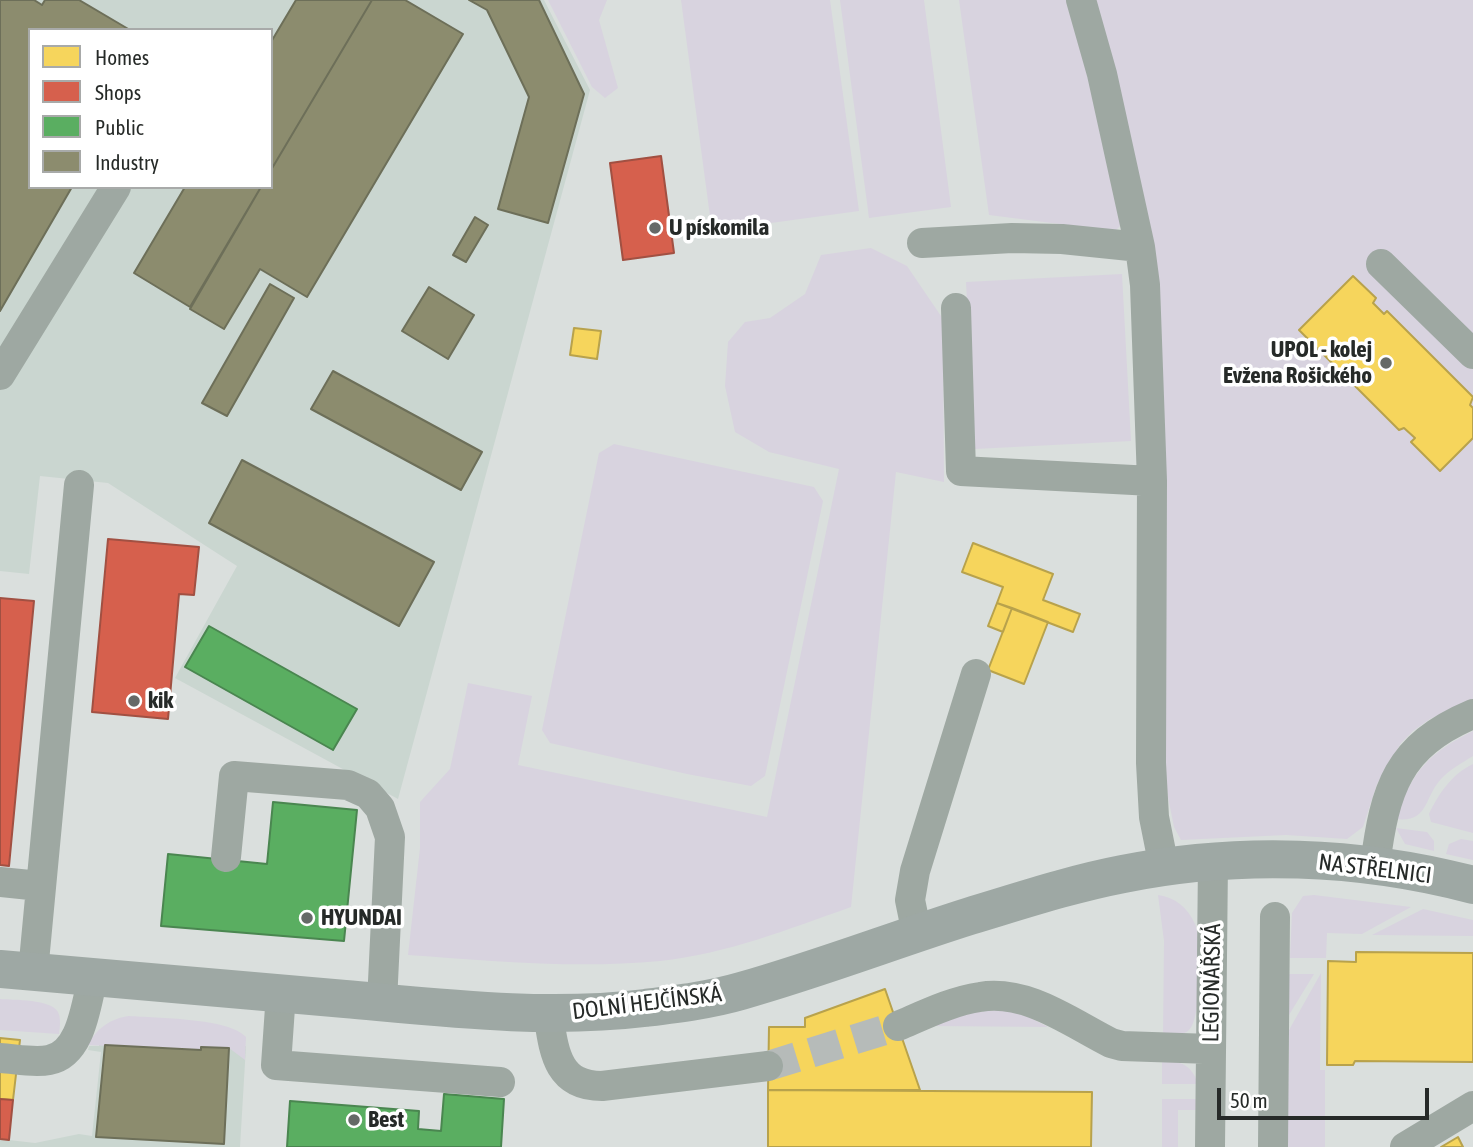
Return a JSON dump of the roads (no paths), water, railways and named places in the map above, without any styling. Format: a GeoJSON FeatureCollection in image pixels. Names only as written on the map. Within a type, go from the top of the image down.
{"type":"FeatureCollection","features":[{"type":"Feature","properties":{"kind":"main road","name":"DOLNÍ HEJČÍNSKÁ"},"geometry":{"type":"LineString","coordinates":[[16,970],[483,1011],[548,1013],[642,1008],[739,992],[917,934],[1098,880],[1213,861],[1276,859]]}},
{"type":"Feature","properties":{"kind":"main road","name":"NA STŘELNICI"},"geometry":{"type":"LineString","coordinates":[[1276,859],[1375,865],[1436,875],[1473,885]]}},
{"type":"Feature","properties":{"kind":"street"},"geometry":{"type":"LineString","coordinates":[[1082,0],[1102,74],[1140,247],[1145,285],[1152,481],[1151,763],[1154,817],[1164,867]]}},
{"type":"Feature","properties":{"kind":"street"},"geometry":{"type":"LineString","coordinates":[[0,374],[115,189]]}},
{"type":"Feature","properties":{"kind":"street"},"geometry":{"type":"LineString","coordinates":[[922,243],[1012,237],[1140,247]]}},
{"type":"Feature","properties":{"kind":"street"},"geometry":{"type":"LineString","coordinates":[[1381,264],[1473,354]]}},
{"type":"Feature","properties":{"kind":"street"},"geometry":{"type":"LineString","coordinates":[[956,308],[961,471],[1152,481]]}},
{"type":"Feature","properties":{"kind":"street"},"geometry":{"type":"LineString","coordinates":[[16,970],[40,886],[79,485]]}},
{"type":"Feature","properties":{"kind":"street"},"geometry":{"type":"LineString","coordinates":[[917,934],[909,900],[915,871],[976,674]]}},
{"type":"Feature","properties":{"kind":"street"},"geometry":{"type":"LineString","coordinates":[[1375,865],[1381,821],[1389,794],[1410,756],[1441,729],[1473,714]]}},
{"type":"Feature","properties":{"kind":"street"},"geometry":{"type":"LineString","coordinates":[[226,857],[234,776],[348,785],[368,794],[380,808],[390,837],[382,1002]]}},
{"type":"Feature","properties":{"kind":"street","name":"LEGIONÁŘSKÁ"},"geometry":{"type":"LineString","coordinates":[[1210,1147],[1213,861]]}},
{"type":"Feature","properties":{"kind":"street"},"geometry":{"type":"LineString","coordinates":[[0,882],[40,886]]}},
{"type":"Feature","properties":{"kind":"street"},"geometry":{"type":"LineString","coordinates":[[1273,1147],[1275,916]]}},
{"type":"Feature","properties":{"kind":"street"},"geometry":{"type":"LineString","coordinates":[[0,1058],[36,1061],[60,1056],[75,1038],[93,977]]}},
{"type":"Feature","properties":{"kind":"street"},"geometry":{"type":"LineString","coordinates":[[281,993],[276,1065],[500,1082]]}},
{"type":"Feature","properties":{"kind":"street"},"geometry":{"type":"LineString","coordinates":[[898,1026],[963,1001],[998,996],[1040,1006],[1122,1046],[1211,1049]]}},
{"type":"Feature","properties":{"kind":"street"},"geometry":{"type":"LineString","coordinates":[[548,1013],[559,1063],[567,1075],[584,1085],[602,1086],[768,1066]]}},
{"type":"Feature","properties":{"kind":"street"},"geometry":{"type":"LineString","coordinates":[[1405,1147],[1473,1106]]}},
{"type":"Feature","properties":{"kind":"tunnel"},"geometry":{"type":"LineString","coordinates":[[768,1066],[898,1026]]}},
{"type":"Feature","properties":{"kind":"place","name":"U pískomila"},"geometry":{"type":"Point","coordinates":[655,228]}},
{"type":"Feature","properties":{"kind":"place","name":"UPOL - kolej Evžena Rošického"},"geometry":{"type":"Point","coordinates":[1386,363]}},
{"type":"Feature","properties":{"kind":"place","name":"kik"},"geometry":{"type":"Point","coordinates":[134,701]}},
{"type":"Feature","properties":{"kind":"place","name":"HYUNDAI"},"geometry":{"type":"Point","coordinates":[307,918]}},
{"type":"Feature","properties":{"kind":"place","name":"Best"},"geometry":{"type":"Point","coordinates":[354,1120]}}]}
